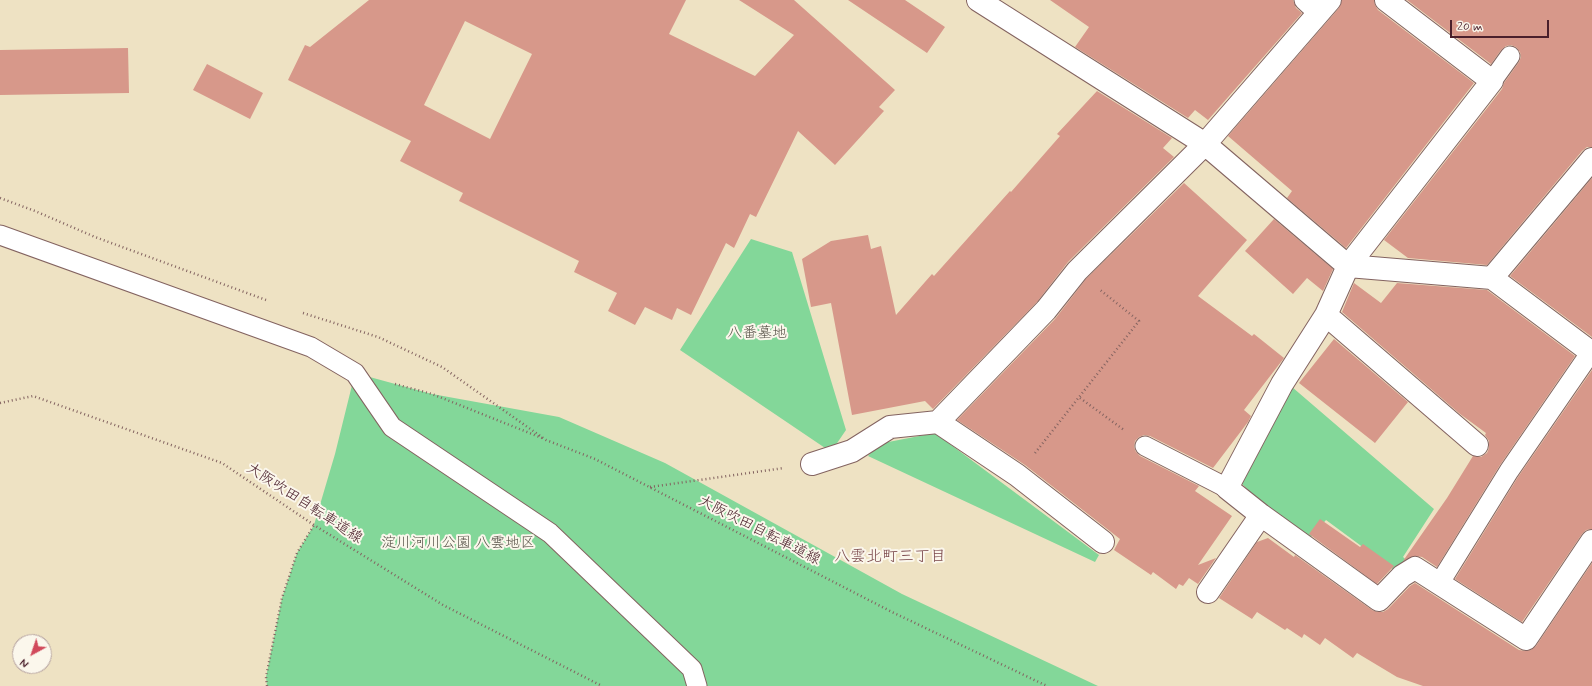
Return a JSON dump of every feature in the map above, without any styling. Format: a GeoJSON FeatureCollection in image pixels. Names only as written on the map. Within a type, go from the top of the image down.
{"type":"FeatureCollection","features":[{"type":"Feature","properties":{"kind":"street"},"geometry":{"type":"LineString","coordinates":[[978,0],[1205,144],[1348,266],[1492,278],[1591,353]]}},
{"type":"Feature","properties":{"kind":"street"},"geometry":{"type":"LineString","coordinates":[[1386,0],[1492,81],[1348,266],[1326,315],[1282,384],[1227,488],[1261,515],[1379,600],[1402,576],[1415,568],[1526,639],[1592,541]]}},
{"type":"Feature","properties":{"kind":"street"},"geometry":{"type":"LineString","coordinates":[[938,422],[1046,310],[1077,271],[1205,144],[1318,4]]}},
{"type":"Feature","properties":{"kind":"street"},"geometry":{"type":"LineString","coordinates":[[1492,278],[1592,159]]}},
{"type":"Feature","properties":{"kind":"street"},"geometry":{"type":"LineString","coordinates":[[1326,315],[1477,445]]}},
{"type":"Feature","properties":{"kind":"street"},"geometry":{"type":"LineString","coordinates":[[812,464],[852,451],[890,427],[938,422],[1017,475],[1103,542]]}},
{"type":"Feature","properties":{"kind":"street"},"geometry":{"type":"LineString","coordinates":[[1208,592],[1261,515]]}},
{"type":"Feature","properties":{"kind":"lane"},"geometry":{"type":"LineString","coordinates":[[1492,81],[1510,56]]}},
{"type":"Feature","properties":{"kind":"lane"},"geometry":{"type":"LineString","coordinates":[[0,235],[311,347],[355,373],[392,427],[550,533],[692,669],[697,686]]}},
{"type":"Feature","properties":{"kind":"lane"},"geometry":{"type":"LineString","coordinates":[[1439,584],[1509,471],[1591,353]]}},
{"type":"Feature","properties":{"kind":"lane"},"geometry":{"type":"LineString","coordinates":[[1145,446],[1227,488]]}},
{"type":"Feature","properties":{"kind":"path"},"geometry":{"type":"LineString","coordinates":[[1017,475],[1080,398],[1139,321],[1077,271]]}},
{"type":"Feature","properties":{"kind":"path","name":"大阪吹田自転車道線"},"geometry":{"type":"LineString","coordinates":[[355,373],[432,394],[595,459],[892,612],[1047,686]]}},
{"type":"Feature","properties":{"kind":"path","name":"大阪吹田自転車道線"},"geometry":{"type":"LineString","coordinates":[[0,403],[33,396],[222,463],[314,525],[443,605],[602,686]]}},
{"type":"Feature","properties":{"kind":"path"},"geometry":{"type":"LineString","coordinates":[[1080,398],[1145,446]]}},
{"type":"Feature","properties":{"kind":"path"},"geometry":{"type":"LineString","coordinates":[[650,487],[812,464]]}},
{"type":"Feature","properties":{"kind":"path"},"geometry":{"type":"LineString","coordinates":[[267,686],[266,676],[282,598],[297,554],[314,525]]}},
{"type":"Feature","properties":{"kind":"green space","name":"八番墓地"},"geometry":{"type":"Polygon","coordinates":[[[751,239],[792,252],[846,430],[831,452],[680,350],[751,239]]]}},
{"type":"Feature","properties":{"kind":"green space","name":"淀川河川公園 八雲地区"},"geometry":{"type":"Polygon","coordinates":[[[355,373],[432,394],[559,417],[665,463],[902,594],[1098,686],[267,686],[266,677],[282,598],[297,553],[314,525],[335,454],[355,373]]]}},
{"type":"Feature","properties":{"kind":"green space"},"geometry":{"type":"Polygon","coordinates":[[[1292,387],[1434,509],[1403,557],[1415,568],[1402,576],[1326,520],[1304,545],[1240,482],[1292,387]]]}},
{"type":"Feature","properties":{"kind":"green space"},"geometry":{"type":"Polygon","coordinates":[[[935,433],[1099,555],[1095,562],[868,456],[878,444],[935,433]]]}},
{"type":"Feature","properties":{"kind":"building"},"geometry":{"type":"Polygon","coordinates":[[[369,0],[686,0],[669,34],[755,76],[794,35],[739,0],[794,0],[895,90],[879,107],[884,111],[835,165],[798,131],[756,217],[750,214],[734,248],[726,243],[691,315],[677,308],[672,320],[645,307],[635,325],[608,311],[617,293],[574,272],[579,261],[459,201],[463,193],[400,161],[411,141],[288,80],[305,45],[310,47],[369,0]],[[465,21],[424,105],[490,139],[532,54],[465,21]]]}},
{"type":"Feature","properties":{"kind":"building"},"geometry":{"type":"Polygon","coordinates":[[[848,0],[905,0],[945,27],[927,53],[848,0]]]}},
{"type":"Feature","properties":{"kind":"building"},"geometry":{"type":"Polygon","coordinates":[[[1050,0],[1293,0],[1296,8],[1302,13],[1208,120],[1195,110],[1188,118],[1075,47],[1089,27],[1050,0]]]}},
{"type":"Feature","properties":{"kind":"building"},"geometry":{"type":"Polygon","coordinates":[[[1342,0],[1374,0],[1378,10],[1474,83],[1346,248],[1287,198],[1292,191],[1228,136],[1339,8],[1342,0]]]}},
{"type":"Feature","properties":{"kind":"building"},"geometry":{"type":"Polygon","coordinates":[[[1407,0],[1592,0],[1592,147],[1587,147],[1582,151],[1487,265],[1408,258],[1384,240],[1502,89],[1504,83],[1519,62],[1521,57],[1520,52],[1516,47],[1511,45],[1506,46],[1501,50],[1491,64],[1407,0]]]}},
{"type":"Feature","properties":{"kind":"building"},"geometry":{"type":"Polygon","coordinates":[[[128,48],[129,93],[0,95],[0,50],[128,48]]]}},
{"type":"Feature","properties":{"kind":"building"},"geometry":{"type":"Polygon","coordinates":[[[207,64],[263,93],[250,119],[193,90],[207,64]]]}},
{"type":"Feature","properties":{"kind":"building"},"geometry":{"type":"Polygon","coordinates":[[[1097,91],[1172,138],[1163,148],[1174,157],[1068,262],[1037,302],[933,409],[925,401],[852,415],[831,303],[811,307],[802,259],[831,241],[868,235],[871,249],[881,246],[896,315],[932,274],[934,276],[1010,191],[1011,192],[1060,136],[1057,134],[1097,91]]]}},
{"type":"Feature","properties":{"kind":"building"},"geometry":{"type":"Polygon","coordinates":[[[1592,178],[1592,337],[1510,276],[1592,178]]]}},
{"type":"Feature","properties":{"kind":"building"},"geometry":{"type":"Polygon","coordinates":[[[1184,183],[1247,240],[1198,296],[1252,336],[1254,334],[1284,358],[1244,410],[1251,416],[1248,422],[1213,468],[1150,436],[1144,435],[1135,441],[1134,447],[1140,456],[1199,486],[1195,491],[1232,516],[1198,565],[1216,558],[1198,584],[1189,578],[1183,586],[1179,584],[1176,589],[1153,572],[1151,575],[1114,550],[1120,539],[1025,465],[957,420],[1055,319],[1086,279],[1184,183]]]}},
{"type":"Feature","properties":{"kind":"building"},"geometry":{"type":"Polygon","coordinates":[[[1274,219],[1333,269],[1323,291],[1307,278],[1293,294],[1245,251],[1274,219]]]}},
{"type":"Feature","properties":{"kind":"building"},"geometry":{"type":"Polygon","coordinates":[[[1354,283],[1381,303],[1397,283],[1487,290],[1575,356],[1500,465],[1437,567],[1422,557],[1416,556],[1403,561],[1447,498],[1473,456],[1481,457],[1487,453],[1489,441],[1485,435],[1486,433],[1460,414],[1342,312],[1354,283]]]}},
{"type":"Feature","properties":{"kind":"building"},"geometry":{"type":"Polygon","coordinates":[[[1334,339],[1408,402],[1375,443],[1299,383],[1334,339]]]}},
{"type":"Feature","properties":{"kind":"building"},"geometry":{"type":"Polygon","coordinates":[[[1592,370],[1592,529],[1586,530],[1582,534],[1522,622],[1455,579],[1518,477],[1592,370]]]}},
{"type":"Feature","properties":{"kind":"building"},"geometry":{"type":"Polygon","coordinates":[[[1320,519],[1360,547],[1363,544],[1394,566],[1377,584],[1309,534],[1320,519]]]}},
{"type":"Feature","properties":{"kind":"building"},"geometry":{"type":"Polygon","coordinates":[[[1268,538],[1294,557],[1295,555],[1372,610],[1383,612],[1388,609],[1410,586],[1415,583],[1519,650],[1525,651],[1531,650],[1536,646],[1592,563],[1592,686],[1423,686],[1397,677],[1357,653],[1353,658],[1325,638],[1320,645],[1304,634],[1302,638],[1287,628],[1285,630],[1257,612],[1252,619],[1219,598],[1257,542],[1268,538]]]}},
{"type":"Feature","properties":{"kind":"district","name":"八雲北町三丁目"},"geometry":{"type":"Point","coordinates":[890,558]}}]}
